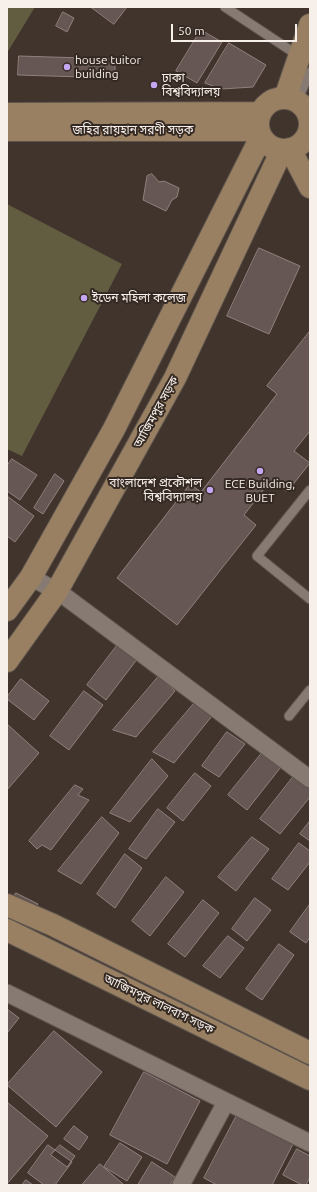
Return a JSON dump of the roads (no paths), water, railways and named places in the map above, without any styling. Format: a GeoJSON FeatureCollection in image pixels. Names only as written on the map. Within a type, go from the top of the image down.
{"type":"FeatureCollection","features":[{"type":"Feature","properties":{"kind":"main road"},"geometry":{"type":"LineString","coordinates":[[299,103],[310,25]]}},
{"type":"Feature","properties":{"kind":"main road"},"geometry":{"type":"LineString","coordinates":[[7,610],[31,577],[114,430],[260,127],[265,106],[280,98],[299,103],[308,114],[310,123],[309,132],[297,144],[274,148],[267,144],[260,127]]}},
{"type":"Feature","properties":{"kind":"main road"},"geometry":{"type":"LineString","coordinates":[[7,114],[260,127]]}},
{"type":"Feature","properties":{"kind":"main road","name":"জহির রায়হান সরণী সড়ক"},"geometry":{"type":"LineString","coordinates":[[7,130],[260,127]]}},
{"type":"Feature","properties":{"kind":"main road"},"geometry":{"type":"LineString","coordinates":[[297,144],[310,187]]}},
{"type":"Feature","properties":{"kind":"main road","name":"আজিমপুর সড়ক"},"geometry":{"type":"LineString","coordinates":[[7,661],[57,591],[175,378],[297,144]]}},
{"type":"Feature","properties":{"kind":"main road"},"geometry":{"type":"LineString","coordinates":[[7,904],[53,925],[310,1053]]}},
{"type":"Feature","properties":{"kind":"main road","name":"আজিমপুর লালবাগ সড়ক"},"geometry":{"type":"LineString","coordinates":[[7,930],[310,1079]]}},
{"type":"Feature","properties":{"kind":"street"},"geometry":{"type":"LineString","coordinates":[[31,577],[57,591],[310,779]]}},
{"type":"Feature","properties":{"kind":"street"},"geometry":{"type":"LineString","coordinates":[[7,993],[310,1143]]}},
{"type":"Feature","properties":{"kind":"street"},"geometry":{"type":"LineString","coordinates":[[181,1185],[226,1102]]}},
{"type":"Feature","properties":{"kind":"lane"},"geometry":{"type":"LineString","coordinates":[[225,7],[304,64]]}},
{"type":"Feature","properties":{"kind":"lane"},"geometry":{"type":"LineString","coordinates":[[310,490],[257,556],[310,599]]}},
{"type":"Feature","properties":{"kind":"lane"},"geometry":{"type":"LineString","coordinates":[[289,716],[310,690]]}},
{"type":"Feature","properties":{"kind":"place","name":"house tuitor building"},"geometry":{"type":"Point","coordinates":[67,67]}},
{"type":"Feature","properties":{"kind":"place","name":"ঢাকা বিশ্ববিদ্যালয়"},"geometry":{"type":"Point","coordinates":[154,85]}},
{"type":"Feature","properties":{"kind":"place","name":"ইডেন মহিলা কলেজ"},"geometry":{"type":"Point","coordinates":[84,298]}},
{"type":"Feature","properties":{"kind":"place","name":"ECE Building, BUET"},"geometry":{"type":"Point","coordinates":[260,471]}},
{"type":"Feature","properties":{"kind":"place","name":"বাংলাদেশ প্রকৌশল বিশ্ববিদ্যালয়"},"geometry":{"type":"Point","coordinates":[210,490]}}]}
